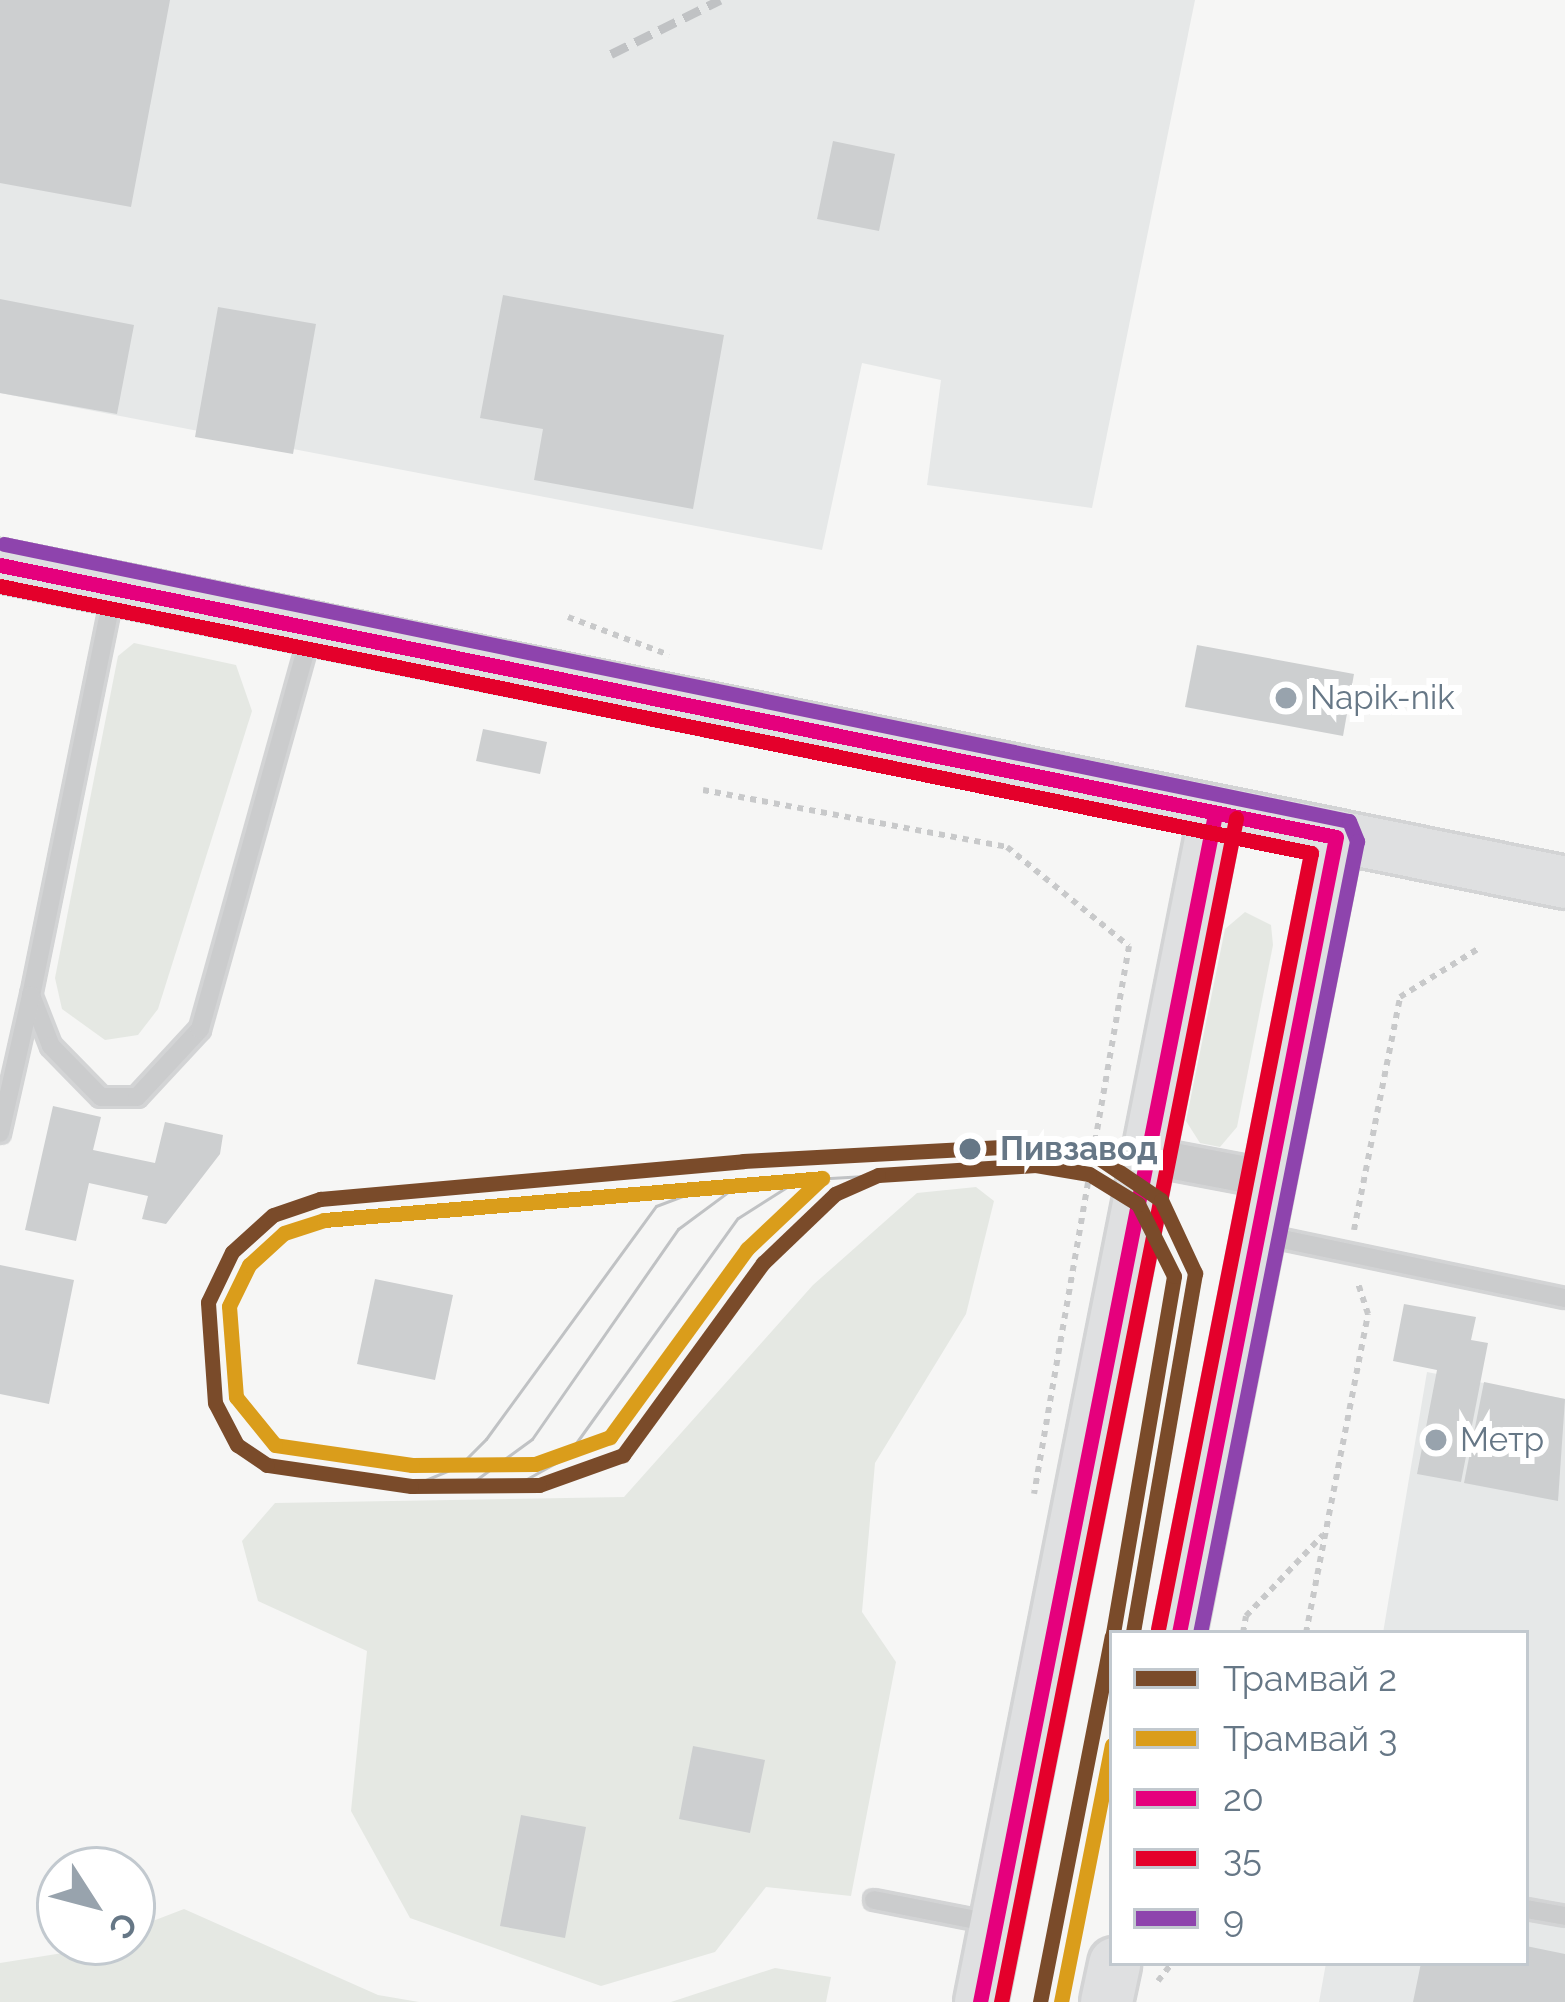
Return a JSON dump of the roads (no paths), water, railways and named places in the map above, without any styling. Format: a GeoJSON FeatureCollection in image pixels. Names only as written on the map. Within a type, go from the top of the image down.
{"type":"FeatureCollection","features":[{"type":"Feature","properties":{"kind":"main road"},"geometry":{"type":"LineString","coordinates":[[0,565],[1565,882]]}},
{"type":"Feature","properties":{"kind":"main road"},"geometry":{"type":"LineString","coordinates":[[980,2002],[1215,814]]}},
{"type":"Feature","properties":{"kind":"main road"},"geometry":{"type":"LineString","coordinates":[[1180,1630],[1336,837]]}},
{"type":"Feature","properties":{"kind":"main road"},"geometry":{"type":"LineString","coordinates":[[1106,2002],[1136,1972]]}},
{"type":"Feature","properties":{"kind":"street"},"geometry":{"type":"LineString","coordinates":[[1148,1156],[1269,1179]]}},
{"type":"Feature","properties":{"kind":"lane"},"geometry":{"type":"LineString","coordinates":[[0,1133],[114,589]]}},
{"type":"Feature","properties":{"kind":"lane"},"geometry":{"type":"LineString","coordinates":[[31,995],[51,1046],[101,1096],[137,1097],[167,1077],[200,1029],[312,627]]}},
{"type":"Feature","properties":{"kind":"lane"},"geometry":{"type":"LineString","coordinates":[[1258,1234],[1565,1298]]}},
{"type":"Feature","properties":{"kind":"lane"},"geometry":{"type":"LineString","coordinates":[[874,1900],[995,1924]]}},
{"type":"Feature","properties":{"kind":"lane"},"geometry":{"type":"LineString","coordinates":[[1529,1910],[1565,1916]]}},
{"type":"Feature","properties":{"kind":"tram line","name":"2"},"geometry":{"type":"LineString","coordinates":[[1114,1630],[1174,1276],[1138,1204],[1089,1174],[1036,1165],[878,1175],[835,1194],[763,1263],[623,1455],[539,1485],[411,1486],[267,1465],[237,1445],[215,1403],[208,1302],[232,1252],[273,1215],[320,1199],[743,1161],[1039,1145],[1093,1154],[1161,1200],[1195,1273],[1134,1630]]}},
{"type":"Feature","properties":{"kind":"tram line"},"geometry":{"type":"LineString","coordinates":[[411,1486],[459,1466],[486,1439],[656,1206],[712,1185],[878,1175]]}},
{"type":"Feature","properties":{"kind":"tram line","name":"3"},"geometry":{"type":"LineString","coordinates":[[822,1178],[747,1249],[610,1437],[535,1464],[412,1465],[275,1445],[236,1397],[229,1306],[249,1265],[284,1233],[324,1220],[822,1178]]}},
{"type":"Feature","properties":{"kind":"tram line"},"geometry":{"type":"LineString","coordinates":[[516,1485],[566,1457],[738,1218],[790,1185]]}},
{"type":"Feature","properties":{"kind":"tram line"},"geometry":{"type":"LineString","coordinates":[[469,1485],[532,1439],[678,1229],[732,1189]]}},
{"type":"Feature","properties":{"kind":"tram line","name":"2"},"geometry":{"type":"LineString","coordinates":[[1040,2002],[1109,1651]]}},
{"type":"Feature","properties":{"kind":"tram line","name":"3"},"geometry":{"type":"LineString","coordinates":[[1061,2002],[1109,1760]]}},
{"type":"Feature","properties":{"kind":"railway"},"geometry":{"type":"LineString","coordinates":[[611,54],[720,0]]}},
{"type":"Feature","properties":{"kind":"place","name":"Napik-nik"},"geometry":{"type":"Point","coordinates":[1286,698]}},
{"type":"Feature","properties":{"kind":"place","name":"Пивзавод"},"geometry":{"type":"Point","coordinates":[970,1149]}},
{"type":"Feature","properties":{"kind":"place","name":"Метр"},"geometry":{"type":"Point","coordinates":[1436,1440]}}]}
